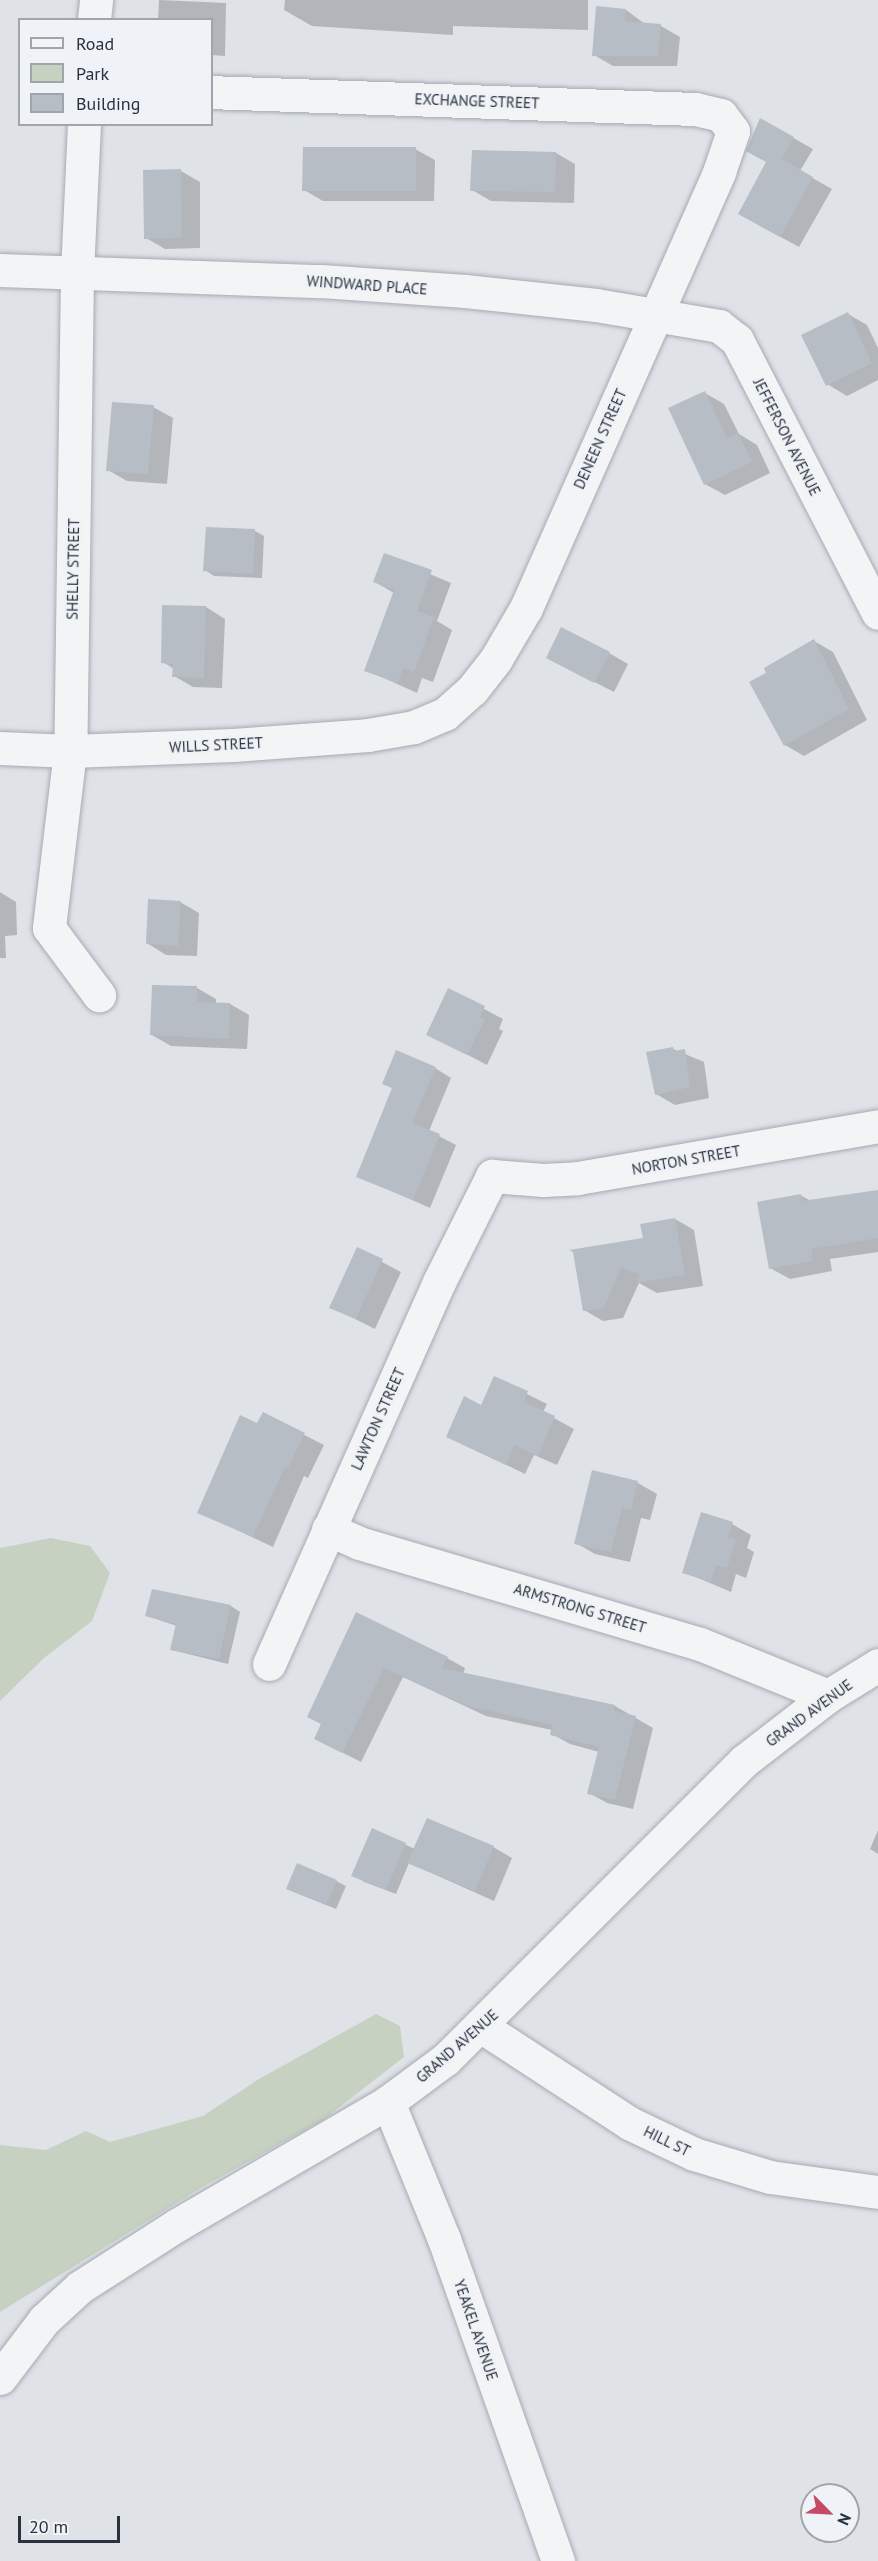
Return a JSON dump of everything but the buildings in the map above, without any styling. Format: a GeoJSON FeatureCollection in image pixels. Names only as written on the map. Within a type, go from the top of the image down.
{"type":"FeatureCollection","features":[{"type":"Feature","properties":{"kind":"street"},"geometry":{"type":"LineString","coordinates":[[94,18],[96,0]]}},
{"type":"Feature","properties":{"kind":"street","name":"EXCHANGE STREET"},"geometry":{"type":"LineString","coordinates":[[213,92],[695,109],[721,115],[733,131]]}},
{"type":"Feature","properties":{"kind":"street","name":"SHELLY STREET"},"geometry":{"type":"LineString","coordinates":[[84,126],[77,274],[70,751],[49,928],[99,995]]}},
{"type":"Feature","properties":{"kind":"street","name":"DENEEN STREET"},"geometry":{"type":"LineString","coordinates":[[430,722],[472,690],[496,659],[526,608],[733,131]]}},
{"type":"Feature","properties":{"kind":"street","name":"WINDWARD PLACE"},"geometry":{"type":"LineString","coordinates":[[0,270],[333,282],[476,292],[655,313]]}},
{"type":"Feature","properties":{"kind":"street","name":"JEFFERSON AVENUE"},"geometry":{"type":"LineString","coordinates":[[655,313],[719,326],[737,340],[878,613]]}},
{"type":"Feature","properties":{"kind":"street","name":"WILLS STREET"},"geometry":{"type":"LineString","coordinates":[[0,748],[70,751],[368,735],[430,722]]}},
{"type":"Feature","properties":{"kind":"street","name":"NORTON STREET"},"geometry":{"type":"LineString","coordinates":[[492,1176],[543,1180],[578,1178],[878,1126]]}},
{"type":"Feature","properties":{"kind":"street","name":"LAWTON STREET"},"geometry":{"type":"LineString","coordinates":[[269,1664],[328,1529],[492,1176]]}},
{"type":"Feature","properties":{"kind":"street","name":"ARMSTRONG STREET"},"geometry":{"type":"LineString","coordinates":[[328,1529],[359,1543],[700,1644],[828,1696]]}},
{"type":"Feature","properties":{"kind":"street","name":"GRAND AVENUE"},"geometry":{"type":"LineString","coordinates":[[6,2358],[80,2287],[177,2225],[388,2102],[482,2027],[701,1800],[744,1761],[828,1696],[878,1665]]}},
{"type":"Feature","properties":{"kind":"street","name":"HILL ST"},"geometry":{"type":"LineString","coordinates":[[482,2027],[629,2123],[694,2154],[770,2177],[878,2192]]}},
{"type":"Feature","properties":{"kind":"street","name":"YEAKEL AVENUE"},"geometry":{"type":"LineString","coordinates":[[388,2102],[444,2238],[558,2561]]}},
{"type":"Feature","properties":{"kind":"green space"},"geometry":{"type":"Polygon","coordinates":[[[51,1538],[90,1546],[110,1573],[92,1621],[44,1658],[0,1701],[0,1548],[51,1538]]]}},
{"type":"Feature","properties":{"kind":"green space"},"geometry":{"type":"Polygon","coordinates":[[[376,2014],[400,2026],[404,2057],[323,2120],[204,2186],[0,2312],[0,2145],[46,2150],[86,2131],[110,2142],[203,2116],[259,2079],[376,2014]]]}}]}
